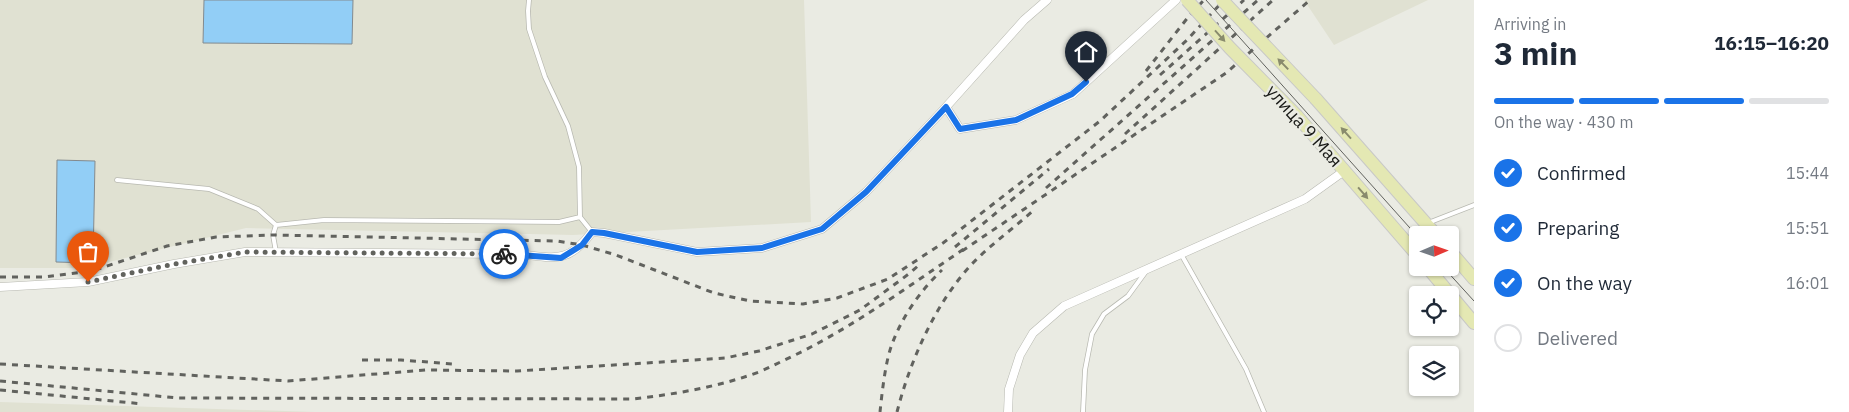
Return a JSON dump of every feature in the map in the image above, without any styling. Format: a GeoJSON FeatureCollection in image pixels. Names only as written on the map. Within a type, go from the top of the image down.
{"type":"FeatureCollection","features":[{"type":"Feature","properties":{"kind":"main road","name":"улица 9 Мая"},"geometry":{"type":"LineString","coordinates":[[1187,0],[1230,48],[1297,116],[1409,246]]}},
{"type":"Feature","properties":{"kind":"main road","name":"улица 9 Мая"},"geometry":{"type":"LineString","coordinates":[[1222,0],[1316,99],[1426,224]]}},
{"type":"Feature","properties":{"kind":"main road"},"geometry":{"type":"LineString","coordinates":[[1459,262],[1474,279]]}},
{"type":"Feature","properties":{"kind":"main road"},"geometry":{"type":"LineString","coordinates":[[1435,276],[1474,323]]}},
{"type":"Feature","properties":{"kind":"street"},"geometry":{"type":"LineString","coordinates":[[0,286],[88,282],[174,264],[245,252],[519,254],[561,258],[582,245],[592,232],[697,252],[762,248],[822,229],[866,192],[1024,20],[1047,0]]}},
{"type":"Feature","properties":{"kind":"street"},"geometry":{"type":"LineString","coordinates":[[946,107],[960,129],[1016,120],[1064,98],[1072,94],[1176,0]]}},
{"type":"Feature","properties":{"kind":"street"},"geometry":{"type":"LineString","coordinates":[[1008,412],[1008,389],[1020,355],[1033,333],[1064,306],[1305,199],[1344,171]]}},
{"type":"Feature","properties":{"kind":"lane"},"geometry":{"type":"LineString","coordinates":[[529,0],[529,29],[534,48],[545,77],[568,126],[579,167],[580,217],[592,232]]}},
{"type":"Feature","properties":{"kind":"lane"},"geometry":{"type":"LineString","coordinates":[[117,180],[209,189],[258,209],[276,225],[324,220],[559,222],[580,217]]}},
{"type":"Feature","properties":{"kind":"lane"},"geometry":{"type":"LineString","coordinates":[[1426,224],[1474,205]]}},
{"type":"Feature","properties":{"kind":"lane"},"geometry":{"type":"LineString","coordinates":[[276,225],[273,235],[276,252]]}},
{"type":"Feature","properties":{"kind":"lane"},"geometry":{"type":"LineString","coordinates":[[1181,254],[1246,369],[1264,412]]}},
{"type":"Feature","properties":{"kind":"lane"},"geometry":{"type":"LineString","coordinates":[[1083,412],[1085,370],[1092,334],[1104,314],[1128,296],[1148,269]]}},
{"type":"Feature","properties":{"kind":"shaded area"},"geometry":{"type":"Polygon","coordinates":[[[0,0],[804,0],[811,222],[573,235],[246,228],[85,268],[0,268],[0,0]]]}},
{"type":"Feature","properties":{"kind":"shaded area"},"geometry":{"type":"Polygon","coordinates":[[[1304,0],[1428,0],[1334,45],[1304,0]]]}},
{"type":"Feature","properties":{"kind":"shaded area"},"geometry":{"type":"Polygon","coordinates":[[[0,402],[315,412],[0,412],[0,402]]]}},
{"type":"Feature","properties":{"kind":"building"},"geometry":{"type":"Polygon","coordinates":[[[204,0],[353,0],[352,44],[203,43],[204,0]]]}},
{"type":"Feature","properties":{"kind":"building"},"geometry":{"type":"Polygon","coordinates":[[[57,160],[95,161],[93,263],[56,262],[57,160]]]}},
{"type":"Feature","properties":{"kind":"tram line"},"geometry":{"type":"LineString","coordinates":[[1206,0],[1409,227]]}},
{"type":"Feature","properties":{"kind":"tram line"},"geometry":{"type":"LineString","coordinates":[[1451,276],[1474,301]]}},
{"type":"Feature","properties":{"kind":"railway"},"geometry":{"type":"LineString","coordinates":[[1146,71],[1204,0]]}},
{"type":"Feature","properties":{"kind":"railway"},"geometry":{"type":"LineString","coordinates":[[0,277],[43,277],[92,271],[167,246],[216,237],[273,235],[557,241],[582,245],[616,255],[714,293],[750,301],[803,304],[837,298],[888,279],[943,243],[1100,121],[1187,40],[1224,0]]}},
{"type":"Feature","properties":{"kind":"railway"},"geometry":{"type":"LineString","coordinates":[[1160,75],[1244,0]]}},
{"type":"Feature","properties":{"kind":"railway"},"geometry":{"type":"LineString","coordinates":[[1046,188],[1258,0]]}},
{"type":"Feature","properties":{"kind":"railway"},"geometry":{"type":"LineString","coordinates":[[1125,134],[1273,0]]}},
{"type":"Feature","properties":{"kind":"railway"},"geometry":{"type":"LineString","coordinates":[[962,251],[1226,73],[1310,0]]}},
{"type":"Feature","properties":{"kind":"railway"},"geometry":{"type":"LineString","coordinates":[[955,247],[1049,169]]}},
{"type":"Feature","properties":{"kind":"railway"},"geometry":{"type":"LineString","coordinates":[[897,412],[909,373],[925,334],[946,297],[958,280],[978,258],[1035,209]]}},
{"type":"Feature","properties":{"kind":"railway"},"geometry":{"type":"LineString","coordinates":[[0,381],[178,398],[633,399],[649,397],[712,386],[768,368],[838,332],[967,247]]}},
{"type":"Feature","properties":{"kind":"railway"},"geometry":{"type":"LineString","coordinates":[[0,364],[288,381],[426,370],[517,371],[725,358],[759,351],[812,334],[860,310],[919,265]]}},
{"type":"Feature","properties":{"kind":"railway"},"geometry":{"type":"LineString","coordinates":[[880,412],[887,362],[895,336],[912,306],[942,270]]}},
{"type":"Feature","properties":{"kind":"railway"},"geometry":{"type":"LineString","coordinates":[[362,360],[401,360],[453,364]]}},
{"type":"Feature","properties":{"kind":"railway"},"geometry":{"type":"LineString","coordinates":[[0,390],[143,404]]}},
{"type":"Feature","properties":{"kind":"way so far"},"geometry":{"type":"LineString","coordinates":[[88,282],[174,264],[245,252],[504,254]]}},
{"type":"Feature","properties":{"kind":"route"},"geometry":{"type":"LineString","coordinates":[[504,254],[561,258],[582,245],[592,232],[697,252],[762,248],[822,229],[866,192],[946,107],[960,129],[1016,120],[1072,94],[1086,82]]}}]}
